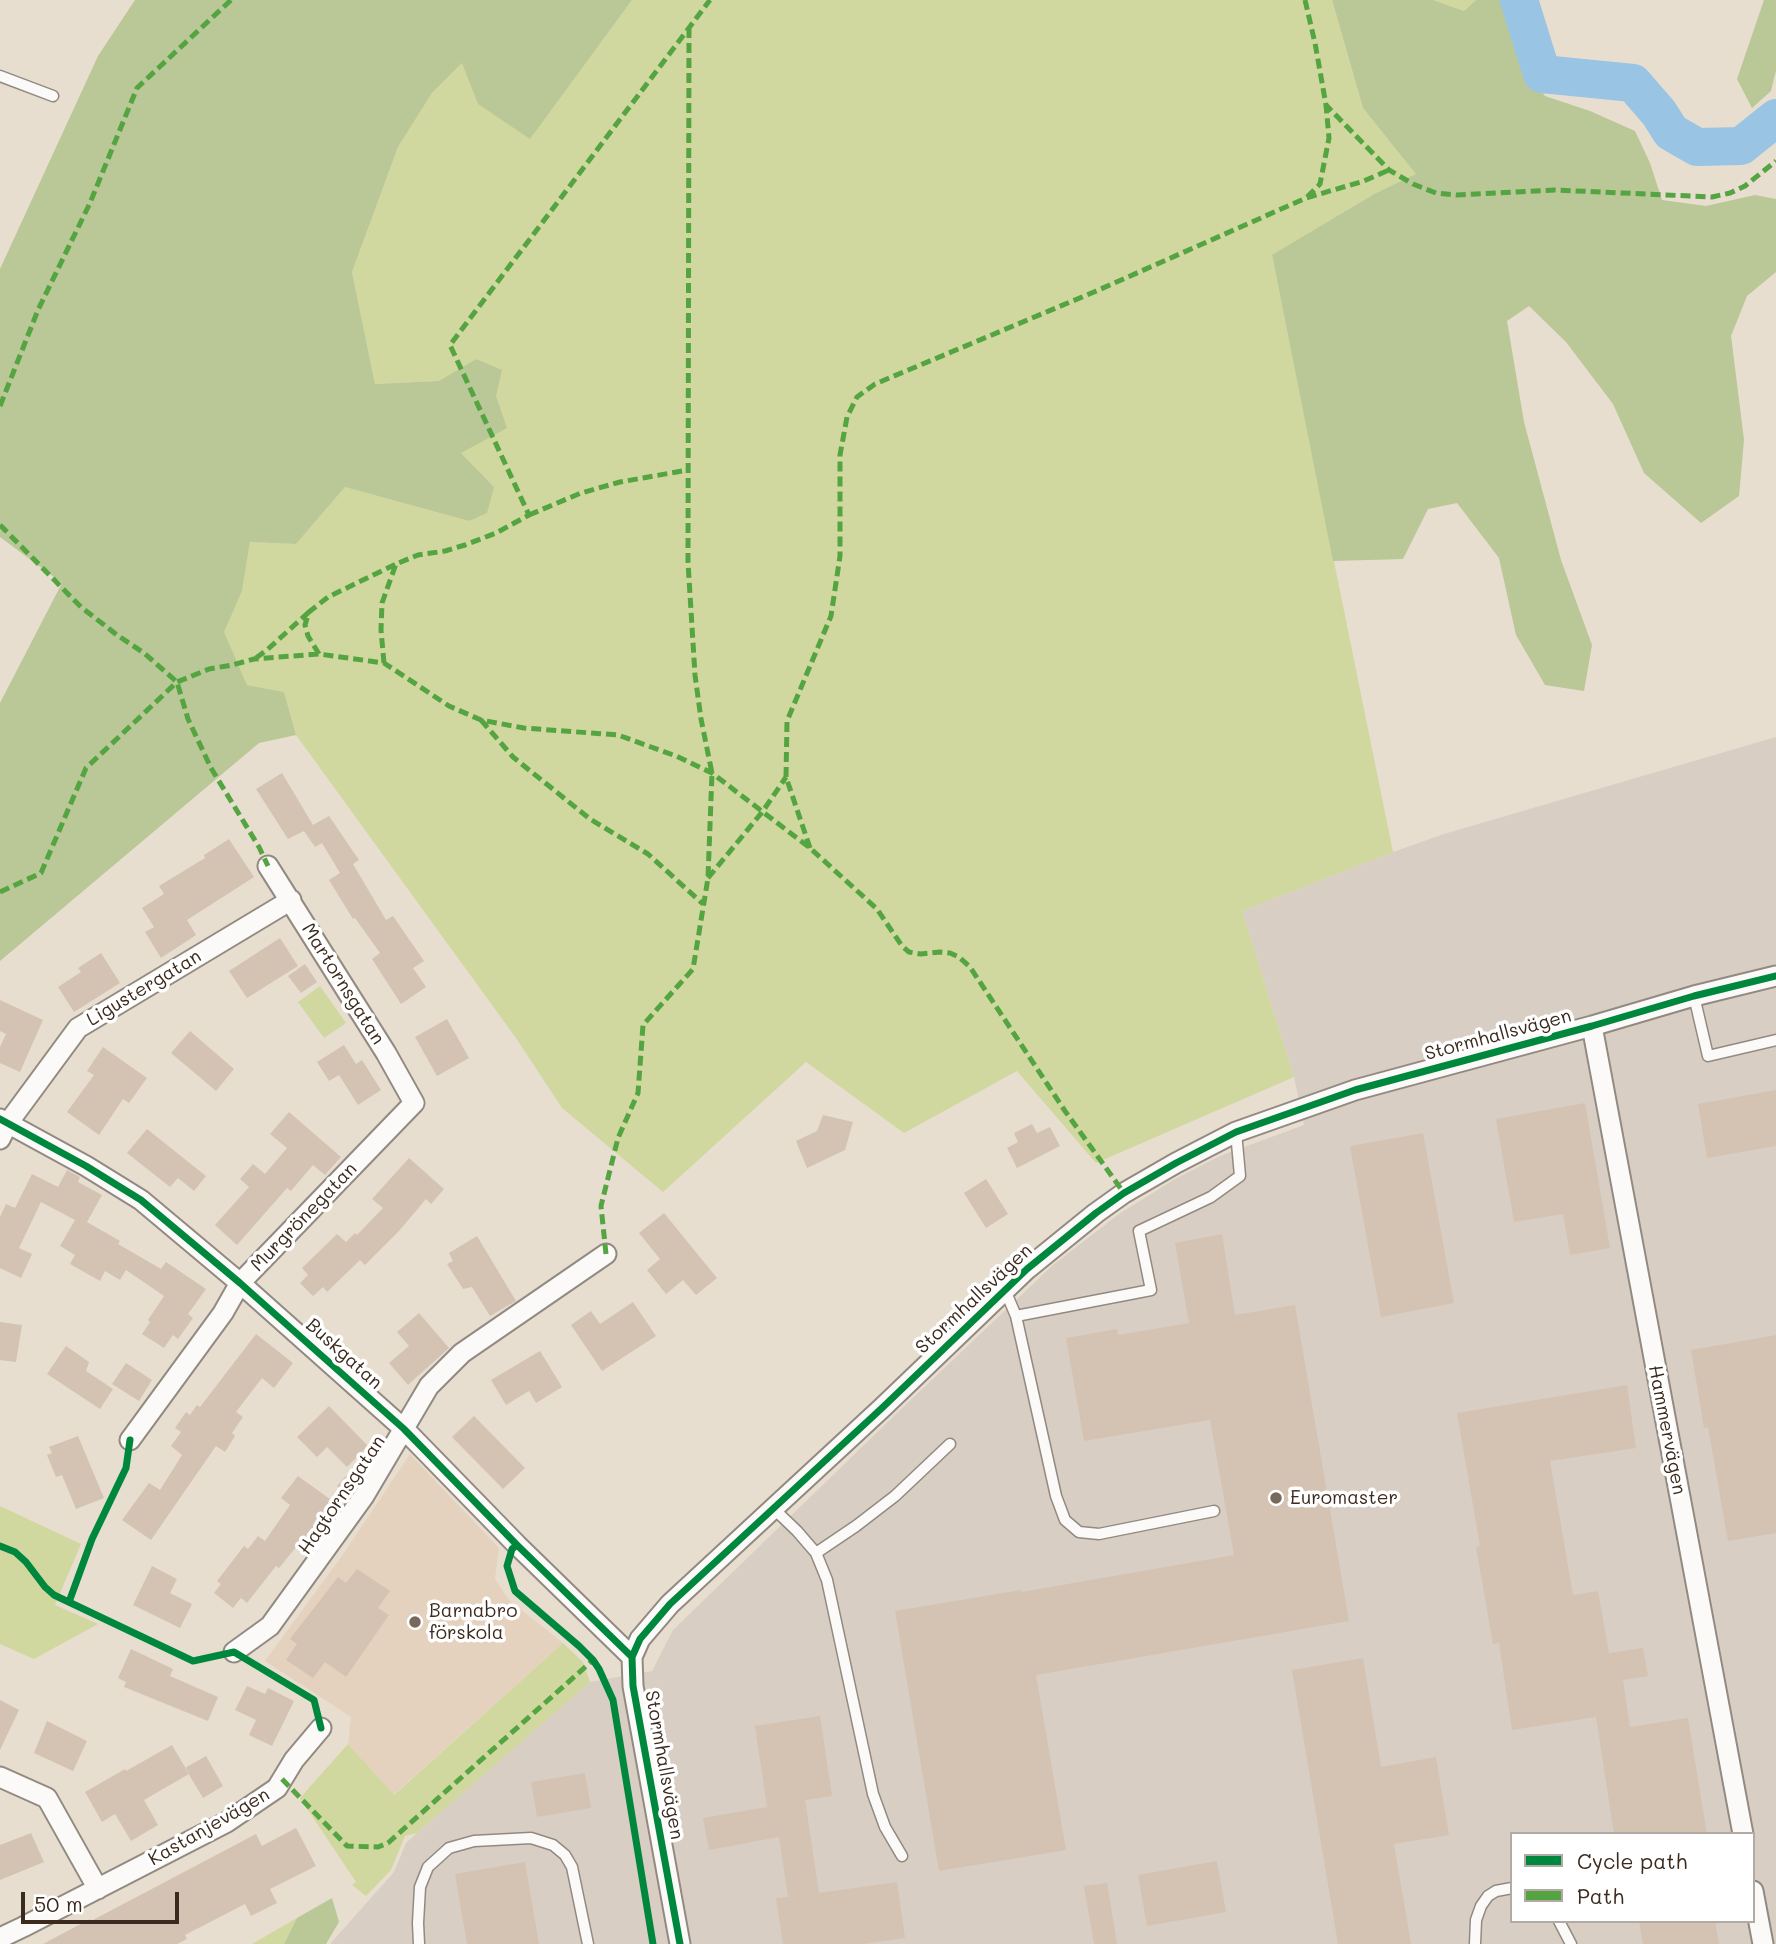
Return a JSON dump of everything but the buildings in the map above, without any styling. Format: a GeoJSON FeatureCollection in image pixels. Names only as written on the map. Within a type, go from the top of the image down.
{"type":"FeatureCollection","features":[{"type":"Feature","properties":{"kind":"street","name":"Martornsgatan"},"geometry":{"type":"LineString","coordinates":[[268,866],[386,1053],[414,1103]]}},
{"type":"Feature","properties":{"kind":"street","name":"Ligustergatan"},"geometry":{"type":"LineString","coordinates":[[3,1127],[78,1028],[291,901]]}},
{"type":"Feature","properties":{"kind":"street","name":"Stormhallsvägen"},"geometry":{"type":"LineString","coordinates":[[680,1944],[633,1686],[632,1657],[640,1639],[670,1604],[1059,1242],[1124,1193],[1236,1132],[1354,1090],[1693,996],[1776,976]]}},
{"type":"Feature","properties":{"kind":"street","name":"Hammervägen"},"geometry":{"type":"LineString","coordinates":[[1592,1026],[1742,1832]]}},
{"type":"Feature","properties":{"kind":"street","name":"Murgrönegatan"},"geometry":{"type":"LineString","coordinates":[[130,1440],[223,1313],[240,1283],[414,1103]]}},
{"type":"Feature","properties":{"kind":"street","name":"Buskgatan"},"geometry":{"type":"LineString","coordinates":[[3,1127],[86,1166],[141,1200],[240,1283],[404,1429],[517,1545],[632,1657]]}},
{"type":"Feature","properties":{"kind":"street","name":"Hagtornsgatan"},"geometry":{"type":"LineString","coordinates":[[234,1652],[270,1626],[364,1496],[429,1386],[462,1353],[606,1254]]}},
{"type":"Feature","properties":{"kind":"street","name":"Kastanjevägen"},"geometry":{"type":"LineString","coordinates":[[0,1938],[227,1822],[277,1788],[294,1760],[321,1728]]}},
{"type":"Feature","properties":{"kind":"street"},"geometry":{"type":"LineString","coordinates":[[0,1777],[47,1798],[98,1889]]}},
{"type":"Feature","properties":{"kind":"street"},"geometry":{"type":"LineString","coordinates":[[1755,1902],[1763,1944]]}},
{"type":"Feature","properties":{"kind":"lane"},"geometry":{"type":"LineString","coordinates":[[0,76],[53,96]]}},
{"type":"Feature","properties":{"kind":"lane"},"geometry":{"type":"LineString","coordinates":[[1693,996],[1707,1056],[1776,1040]]}},
{"type":"Feature","properties":{"kind":"lane"},"geometry":{"type":"LineString","coordinates":[[1016,1316],[1151,1290],[1139,1231],[1211,1197],[1240,1176],[1236,1132]]}},
{"type":"Feature","properties":{"kind":"lane"},"geometry":{"type":"LineString","coordinates":[[1005,1290],[1016,1316],[1056,1496],[1065,1520],[1079,1532],[1099,1534],[1214,1511]]}},
{"type":"Feature","properties":{"kind":"lane"},"geometry":{"type":"LineString","coordinates":[[816,1553],[895,1496],[950,1444]]}},
{"type":"Feature","properties":{"kind":"lane"},"geometry":{"type":"LineString","coordinates":[[774,1508],[816,1553],[827,1580],[873,1794],[885,1827],[902,1856]]}},
{"type":"Feature","properties":{"kind":"lane"},"geometry":{"type":"LineString","coordinates":[[419,1944],[420,1887],[428,1867],[449,1848],[474,1841],[531,1838],[553,1845],[565,1855],[572,1867],[588,1944]]}},
{"type":"Feature","properties":{"kind":"lane"},"geometry":{"type":"LineString","coordinates":[[1475,1944],[1476,1920],[1481,1906],[1488,1896],[1496,1891],[1510,1888]]}},
{"type":"Feature","properties":{"kind":"lane"},"geometry":{"type":"LineString","coordinates":[[1560,1923],[1571,1944]]}},
{"type":"Feature","properties":{"kind":"shaded area"},"geometry":{"type":"Polygon","coordinates":[[[1776,737],[1776,1944],[330,1944],[394,1872],[406,1843],[590,1682],[652,1671],[673,1630],[1053,1265],[1119,1214],[1175,1179],[1220,1156],[1304,1125],[1294,1077],[1242,911],[1444,834],[1776,737]]]}},
{"type":"Feature","properties":{"kind":"shaded area","name":"Barnabro förskola"},"geometry":{"type":"Polygon","coordinates":[[[410,1454],[499,1548],[495,1579],[509,1600],[563,1643],[393,1795],[348,1744],[351,1717],[265,1661],[344,1553],[410,1454]]]}},
{"type":"Feature","properties":{"kind":"green space"},"geometry":{"type":"Polygon","coordinates":[[[135,0],[632,0],[530,139],[478,104],[462,63],[432,93],[398,147],[352,272],[375,384],[439,381],[476,359],[502,370],[496,396],[507,428],[461,453],[494,487],[487,513],[469,521],[345,487],[296,544],[250,542],[242,591],[224,632],[247,685],[284,692],[296,735],[259,743],[0,961],[0,703],[62,583],[0,537],[0,269],[98,56],[135,0]]]}},
{"type":"Feature","properties":{"kind":"green space"},"geometry":{"type":"Polygon","coordinates":[[[632,0],[1332,0],[1363,108],[1417,174],[1376,193],[1272,256],[1393,852],[1242,911],[1294,1077],[1096,1163],[1017,1071],[904,1133],[806,1062],[663,1192],[562,1108],[516,1038],[296,735],[284,692],[247,685],[223,632],[242,591],[250,542],[296,544],[345,487],[469,521],[494,487],[461,453],[476,359],[440,381],[375,384],[352,272],[398,147],[432,93],[463,62],[478,104],[530,138],[632,0]]]}},
{"type":"Feature","properties":{"kind":"green space"},"geometry":{"type":"Polygon","coordinates":[[[1332,0],[1433,0],[1464,11],[1476,0],[1506,0],[1519,60],[1545,96],[1590,111],[1635,131],[1650,163],[1662,200],[1706,206],[1755,195],[1776,199],[1776,272],[1747,296],[1731,336],[1744,440],[1739,496],[1701,523],[1644,473],[1613,404],[1566,342],[1529,306],[1507,321],[1524,422],[1561,560],[1592,645],[1584,691],[1545,685],[1516,635],[1499,558],[1457,503],[1428,509],[1403,559],[1333,561],[1272,255],[1376,193],[1416,174],[1363,108],[1332,0]]]}},
{"type":"Feature","properties":{"kind":"green space"},"geometry":{"type":"Polygon","coordinates":[[[1433,0],[1476,0],[1464,11],[1433,0]]]}},
{"type":"Feature","properties":{"kind":"green space"},"geometry":{"type":"Polygon","coordinates":[[[1764,0],[1776,0],[1776,71],[1771,91],[1752,108],[1737,79],[1764,0]]]}},
{"type":"Feature","properties":{"kind":"green space"},"geometry":{"type":"Polygon","coordinates":[[[320,986],[346,1023],[324,1038],[298,1002],[320,986]]]}},
{"type":"Feature","properties":{"kind":"green space"},"geometry":{"type":"Polygon","coordinates":[[[0,1506],[81,1544],[55,1605],[98,1624],[34,1659],[0,1644],[0,1506]]]}},
{"type":"Feature","properties":{"kind":"green space"},"geometry":{"type":"Polygon","coordinates":[[[563,1643],[583,1662],[590,1682],[417,1833],[405,1836],[391,1870],[366,1896],[352,1885],[356,1882],[300,1798],[348,1744],[394,1795],[563,1643]]]}},
{"type":"Feature","properties":{"kind":"green space"},"geometry":{"type":"Polygon","coordinates":[[[332,1898],[339,1922],[326,1944],[284,1944],[297,1918],[332,1898]]]}},
{"type":"Feature","properties":{"kind":"green space"},"geometry":{"type":"Polygon","coordinates":[[[297,1918],[284,1944],[252,1944],[297,1918]]]}},
{"type":"Feature","properties":{"kind":"waterway"},"geometry":{"type":"LineString","coordinates":[[1519,0],[1542,74],[1633,83],[1659,113],[1671,132],[1697,147],[1741,146],[1776,118]]}},
{"type":"Feature","properties":{"kind":"marked path"},"geometry":{"type":"LineString","coordinates":[[0,406],[38,310],[90,203],[137,88],[231,0]]}},
{"type":"Feature","properties":{"kind":"marked path"},"geometry":{"type":"LineString","coordinates":[[384,663],[382,603],[396,564],[418,555],[465,545],[496,533],[529,515],[450,345],[710,0]]}},
{"type":"Feature","properties":{"kind":"marked path"},"geometry":{"type":"LineString","coordinates":[[1305,0],[1326,105],[1389,170],[1436,193],[1456,195],[1555,190],[1712,197],[1745,186],[1776,161]]}},
{"type":"Feature","properties":{"kind":"marked path"},"geometry":{"type":"LineString","coordinates":[[606,1254],[601,1206],[618,1138],[638,1093],[643,1025],[693,969],[708,878],[712,773],[695,675],[688,562],[689,28]]}},
{"type":"Feature","properties":{"kind":"marked path"},"geometry":{"type":"LineString","coordinates":[[1307,197],[1320,184],[1329,138],[1326,105]]}},
{"type":"Feature","properties":{"kind":"marked path"},"geometry":{"type":"LineString","coordinates":[[810,848],[786,777],[787,721],[831,616],[840,556],[840,455],[847,417],[857,397],[875,384],[1094,292],[1306,198],[1364,181],[1389,170]]}},
{"type":"Feature","properties":{"kind":"marked path"},"geometry":{"type":"LineString","coordinates":[[529,515],[581,493],[620,482],[688,470]]}},
{"type":"Feature","properties":{"kind":"marked path"},"geometry":{"type":"LineString","coordinates":[[0,525],[81,607],[144,653],[177,682],[188,719],[211,768],[268,866]]}},
{"type":"Feature","properties":{"kind":"marked path"},"geometry":{"type":"LineString","coordinates":[[319,654],[305,625],[309,612],[328,597],[396,564]]}},
{"type":"Feature","properties":{"kind":"marked path"},"geometry":{"type":"LineString","coordinates":[[256,658],[309,612]]}},
{"type":"Feature","properties":{"kind":"marked path"},"geometry":{"type":"LineString","coordinates":[[0,892],[41,873],[86,768],[177,682],[209,669],[254,659],[319,654],[384,663],[449,706],[481,720],[524,728],[618,735],[676,756],[712,773],[810,848],[877,909],[909,952],[950,953],[970,967],[1065,1111],[1124,1193]]}},
{"type":"Feature","properties":{"kind":"marked path"},"geometry":{"type":"LineString","coordinates":[[481,720],[513,757],[590,819],[648,854],[703,904]]}},
{"type":"Feature","properties":{"kind":"marked path"},"geometry":{"type":"LineString","coordinates":[[708,878],[763,811],[786,777]]}},
{"type":"Feature","properties":{"kind":"marked path"},"geometry":{"type":"LineString","coordinates":[[282,1779],[347,1846],[378,1847],[388,1843],[593,1660]]}},
{"type":"Feature","properties":{"kind":"cycle path"},"geometry":{"type":"LineString","coordinates":[[680,1944],[633,1686],[632,1657],[640,1639],[670,1604],[882,1408],[1027,1269],[1124,1193],[1236,1132],[1355,1090],[1694,996],[1776,976]]}},
{"type":"Feature","properties":{"kind":"cycle path"},"geometry":{"type":"LineString","coordinates":[[0,1119],[141,1200],[240,1283],[404,1429],[517,1545],[632,1657]]}},
{"type":"Feature","properties":{"kind":"cycle path"},"geometry":{"type":"LineString","coordinates":[[69,1602],[92,1539],[126,1468],[130,1440]]}},
{"type":"Feature","properties":{"kind":"cycle path"},"geometry":{"type":"LineString","coordinates":[[517,1545],[512,1549],[507,1566],[515,1591],[593,1660],[613,1700],[653,1944]]}},
{"type":"Feature","properties":{"kind":"cycle path"},"geometry":{"type":"LineString","coordinates":[[0,1546],[15,1552],[54,1595],[193,1661],[234,1652],[314,1700],[321,1728]]}},
{"type":"Feature","properties":{"kind":"place","name":"Euromaster"},"geometry":{"type":"Point","coordinates":[1276,1498]}},
{"type":"Feature","properties":{"kind":"place","name":"Barnabro förskola"},"geometry":{"type":"Point","coordinates":[415,1622]}}]}
